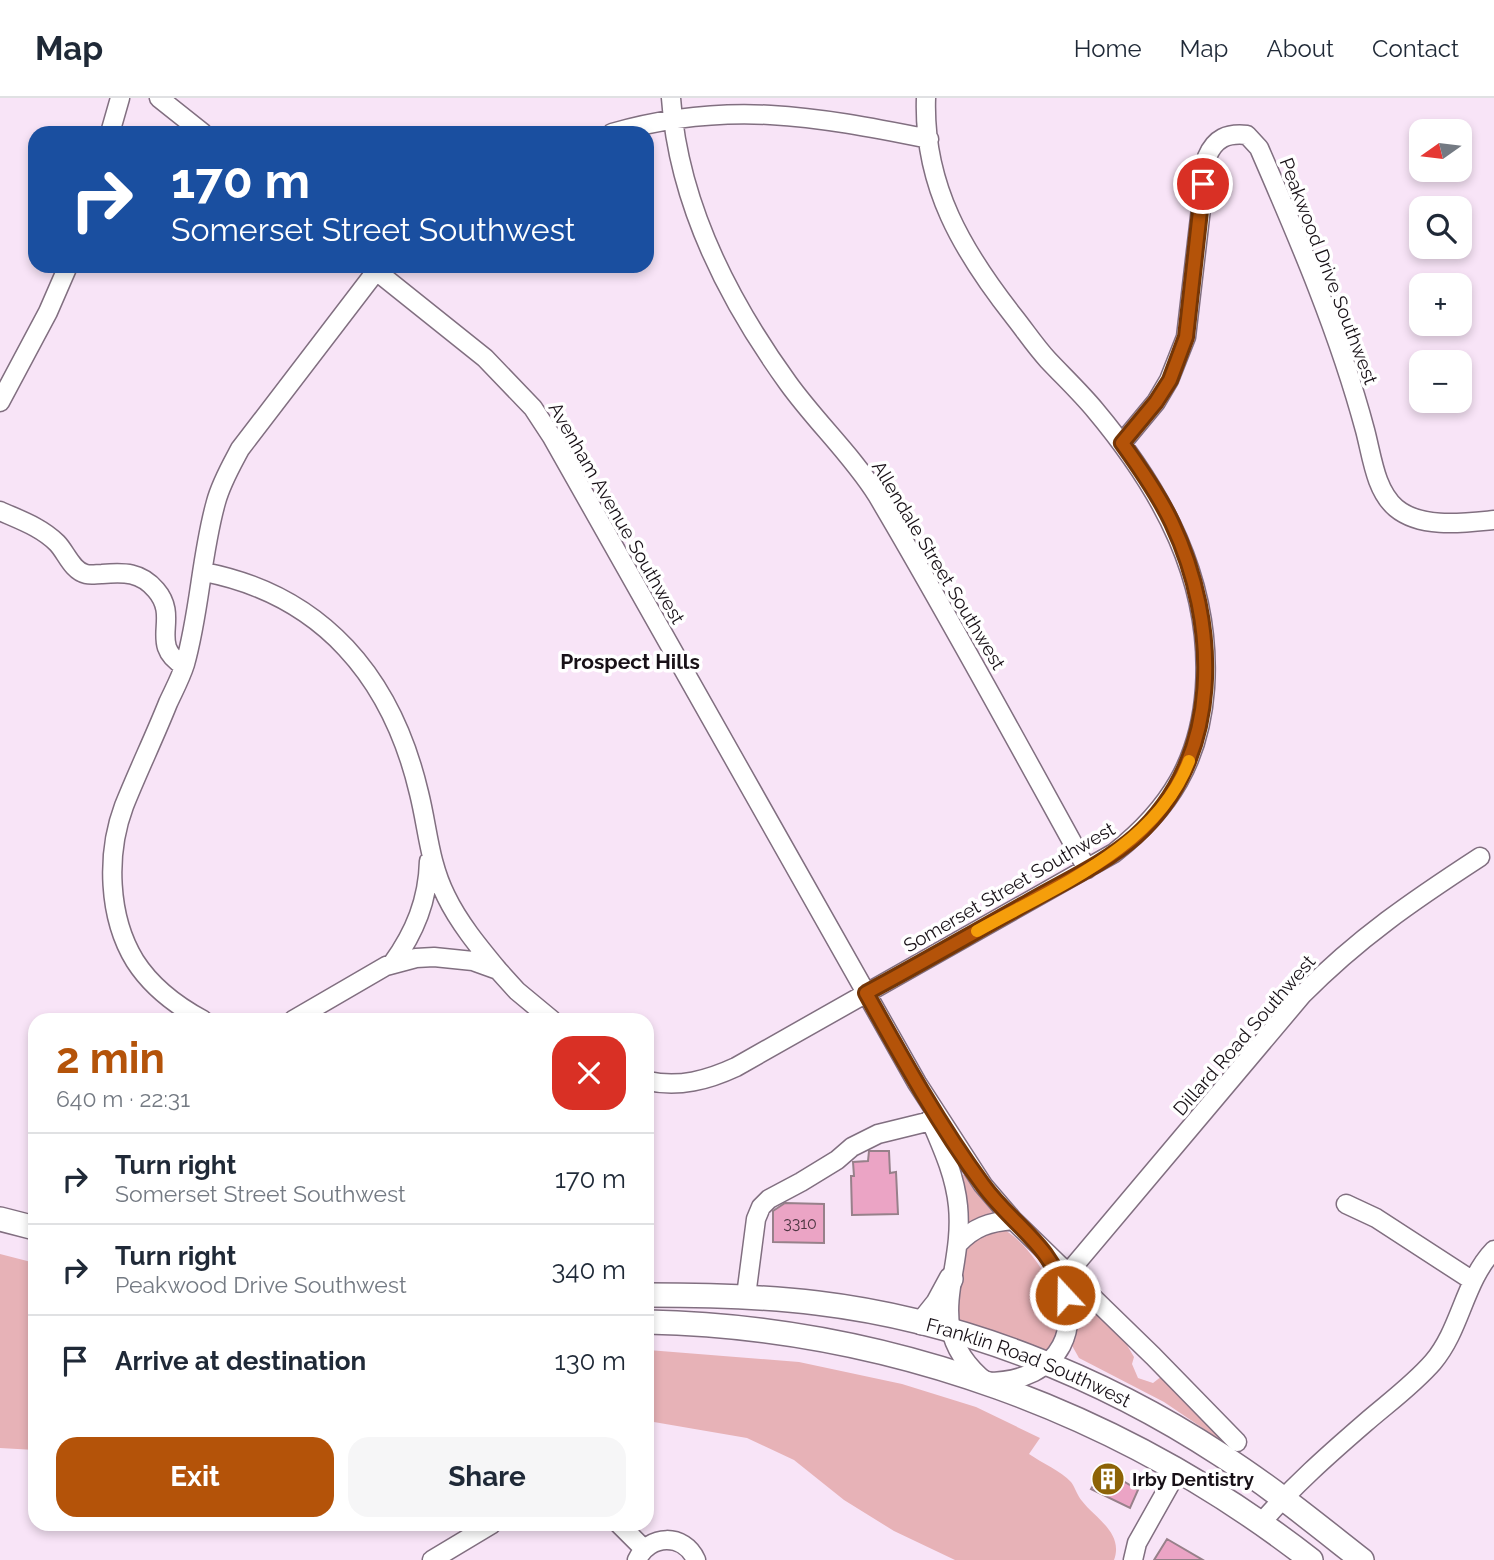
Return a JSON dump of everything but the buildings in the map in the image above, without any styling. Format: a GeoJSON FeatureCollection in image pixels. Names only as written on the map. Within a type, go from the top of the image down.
{"type":"FeatureCollection","features":[{"type":"Feature","properties":{"kind":"main road"},"geometry":{"type":"LineString","coordinates":[[0,1220],[28,1226]]}},
{"type":"Feature","properties":{"kind":"main road"},"geometry":{"type":"LineString","coordinates":[[922,1323],[938,1303],[951,1279]]}},
{"type":"Feature","properties":{"kind":"main road","name":"Franklin Road Southwest"},"geometry":{"type":"LineString","coordinates":[[654,1295],[746,1296],[819,1303],[922,1323],[1048,1365],[1152,1413],[1220,1454],[1283,1497],[1362,1560]]}},
{"type":"Feature","properties":{"kind":"main road","name":"Franklin Road Southwest"},"geometry":{"type":"LineString","coordinates":[[654,1322],[759,1330],[820,1339],[904,1358],[986,1382],[1055,1408],[1178,1470],[1261,1523],[1311,1560]]}},
{"type":"Feature","properties":{"kind":"street"},"geometry":{"type":"LineString","coordinates":[[112,126],[120,98]]}},
{"type":"Feature","properties":{"kind":"street"},"geometry":{"type":"LineString","coordinates":[[159,98],[194,126]]}},
{"type":"Feature","properties":{"kind":"street","name":"Allendale Street Southwest"},"geometry":{"type":"LineString","coordinates":[[671,98],[682,167],[693,207],[735,298],[788,384],[875,493],[1087,869]]}},
{"type":"Feature","properties":{"kind":"street","name":"Somerset Street Southwest"},"geometry":{"type":"LineString","coordinates":[[654,1082],[677,1084],[718,1076],[1114,853],[1135,836],[1163,806],[1187,766],[1197,741],[1206,679],[1205,643],[1194,581],[1171,521],[1122,443],[1047,359],[982,276],[964,248],[939,187],[929,139],[926,98]]}},
{"type":"Feature","properties":{"kind":"street"},"geometry":{"type":"LineString","coordinates":[[642,126],[673,119],[747,113],[788,114],[929,139]]}},
{"type":"Feature","properties":{"kind":"street","name":"Peakwood Drive Southwest"},"geometry":{"type":"LineString","coordinates":[[1122,443],[1156,402],[1170,380],[1186,337],[1207,157],[1211,148],[1225,136],[1247,135],[1259,148],[1324,304],[1359,408],[1380,485],[1387,497],[1396,508],[1418,519],[1470,522],[1494,520]]}},
{"type":"Feature","properties":{"kind":"street"},"geometry":{"type":"LineString","coordinates":[[0,402],[48,312],[65,273]]}},
{"type":"Feature","properties":{"kind":"street"},"geometry":{"type":"LineString","coordinates":[[191,1013],[163,992],[136,963],[122,935],[113,879],[118,825],[184,666],[198,610],[210,527],[226,473],[240,449],[371,273]]}},
{"type":"Feature","properties":{"kind":"street","name":"Avenham Avenue Southwest"},"geometry":{"type":"LineString","coordinates":[[381,273],[485,358],[510,382],[545,427],[916,1083],[983,1185],[1013,1220],[1237,1443]]}},
{"type":"Feature","properties":{"kind":"street"},"geometry":{"type":"LineString","coordinates":[[0,511],[44,532],[59,544],[78,571],[89,575],[123,572],[134,574],[154,588],[165,607],[167,651],[172,659],[184,666]]}},
{"type":"Feature","properties":{"kind":"street"},"geometry":{"type":"LineString","coordinates":[[204,572],[247,583],[294,605],[333,634],[360,662],[386,703],[411,761],[420,794],[429,852],[424,901],[406,945],[392,964]]}},
{"type":"Feature","properties":{"kind":"street"},"geometry":{"type":"LineString","coordinates":[[429,852],[446,895],[476,942],[517,991],[544,1013]]}},
{"type":"Feature","properties":{"kind":"street","name":"Dillard Road Southwest"},"geometry":{"type":"LineString","coordinates":[[1068,1273],[1302,995],[1327,969],[1362,938],[1420,896],[1480,858]]}},
{"type":"Feature","properties":{"kind":"street"},"geometry":{"type":"LineString","coordinates":[[305,1013],[392,964],[416,958],[452,957],[498,970]]}},
{"type":"Feature","properties":{"kind":"street","name":"Avenham Avenue Southwest"},"geometry":{"type":"LineString","coordinates":[[916,1083],[954,1180],[958,1205],[958,1244],[951,1279],[950,1331],[963,1360],[986,1382]]}},
{"type":"Feature","properties":{"kind":"street"},"geometry":{"type":"LineString","coordinates":[[746,1296],[756,1219],[761,1207],[769,1199],[878,1133],[931,1121]]}},
{"type":"Feature","properties":{"kind":"street"},"geometry":{"type":"LineString","coordinates":[[1346,1204],[1376,1218],[1473,1281]]}},
{"type":"Feature","properties":{"kind":"street"},"geometry":{"type":"LineString","coordinates":[[958,1244],[978,1227],[995,1221],[1013,1220]]}},
{"type":"Feature","properties":{"kind":"street","name":"Avenham Avenue Southwest"},"geometry":{"type":"LineString","coordinates":[[1043,1249],[1060,1279],[1068,1316],[1066,1334],[1060,1350],[1048,1365]]}},
{"type":"Feature","properties":{"kind":"street"},"geometry":{"type":"LineString","coordinates":[[1261,1523],[1317,1464],[1419,1377],[1435,1360],[1448,1340],[1473,1281],[1485,1259],[1494,1250]]}},
{"type":"Feature","properties":{"kind":"street"},"geometry":{"type":"LineString","coordinates":[[986,1382],[1022,1378],[1048,1365]]}},
{"type":"Feature","properties":{"kind":"street"},"geometry":{"type":"LineString","coordinates":[[1133,1560],[1138,1543],[1178,1470]]}},
{"type":"Feature","properties":{"kind":"street"},"geometry":{"type":"LineString","coordinates":[[432,1560],[480,1531]]}},
{"type":"Feature","properties":{"kind":"street"},"geometry":{"type":"LineString","coordinates":[[624,1531],[640,1554],[660,1540],[670,1540],[686,1546],[696,1560]]}},
{"type":"Feature","properties":{"kind":"shaded area"},"geometry":{"type":"Polygon","coordinates":[[[962,1175],[966,1175],[996,1216],[977,1219],[967,1226],[962,1175]]]}},
{"type":"Feature","properties":{"kind":"shaded area"},"geometry":{"type":"Polygon","coordinates":[[[1003,1229],[1013,1235],[1041,1268],[1060,1308],[1062,1323],[1048,1354],[957,1324],[955,1316],[967,1245],[973,1235],[1003,1229]]]}},
{"type":"Feature","properties":{"kind":"shaded area"},"geometry":{"type":"Polygon","coordinates":[[[0,1254],[28,1261],[28,1450],[0,1448],[0,1254]]]}},
{"type":"Feature","properties":{"kind":"shaded area"},"geometry":{"type":"Polygon","coordinates":[[[1079,1302],[1087,1303],[1124,1340],[1134,1357],[1132,1364],[1138,1378],[1153,1383],[1162,1376],[1232,1448],[1164,1402],[1079,1358],[1070,1342],[1074,1305],[1079,1302]]]}},
{"type":"Feature","properties":{"kind":"shaded area"},"geometry":{"type":"Polygon","coordinates":[[[654,1350],[799,1362],[902,1384],[976,1407],[1040,1438],[1029,1454],[1071,1482],[1082,1501],[1112,1534],[1116,1550],[1114,1560],[955,1560],[894,1531],[844,1500],[794,1460],[747,1438],[654,1422],[654,1350]]]}},
{"type":"Feature","properties":{"kind":"slow traffic"},"geometry":{"type":"LineString","coordinates":[[977,931],[1114,853],[1155,817],[1171,795],[1189,761]]}},
{"type":"Feature","properties":{"kind":"place","name":"Irby Dentistry"},"geometry":{"type":"Point","coordinates":[1108,1479]}},
{"type":"Feature","properties":{"kind":"district","name":"Prospect Hills"},"geometry":{"type":"Point","coordinates":[630,661]}},
{"type":"Feature","properties":{"kind":"route"},"geometry":{"type":"LineString","coordinates":[[1065,1295],[1054,1265],[1043,1249],[983,1185],[916,1083],[866,993],[1114,853],[1155,817],[1187,766],[1197,741],[1203,714],[1206,679],[1201,615],[1183,547],[1147,479],[1122,443],[1156,402],[1170,380],[1186,337],[1203,184]]}}]}
